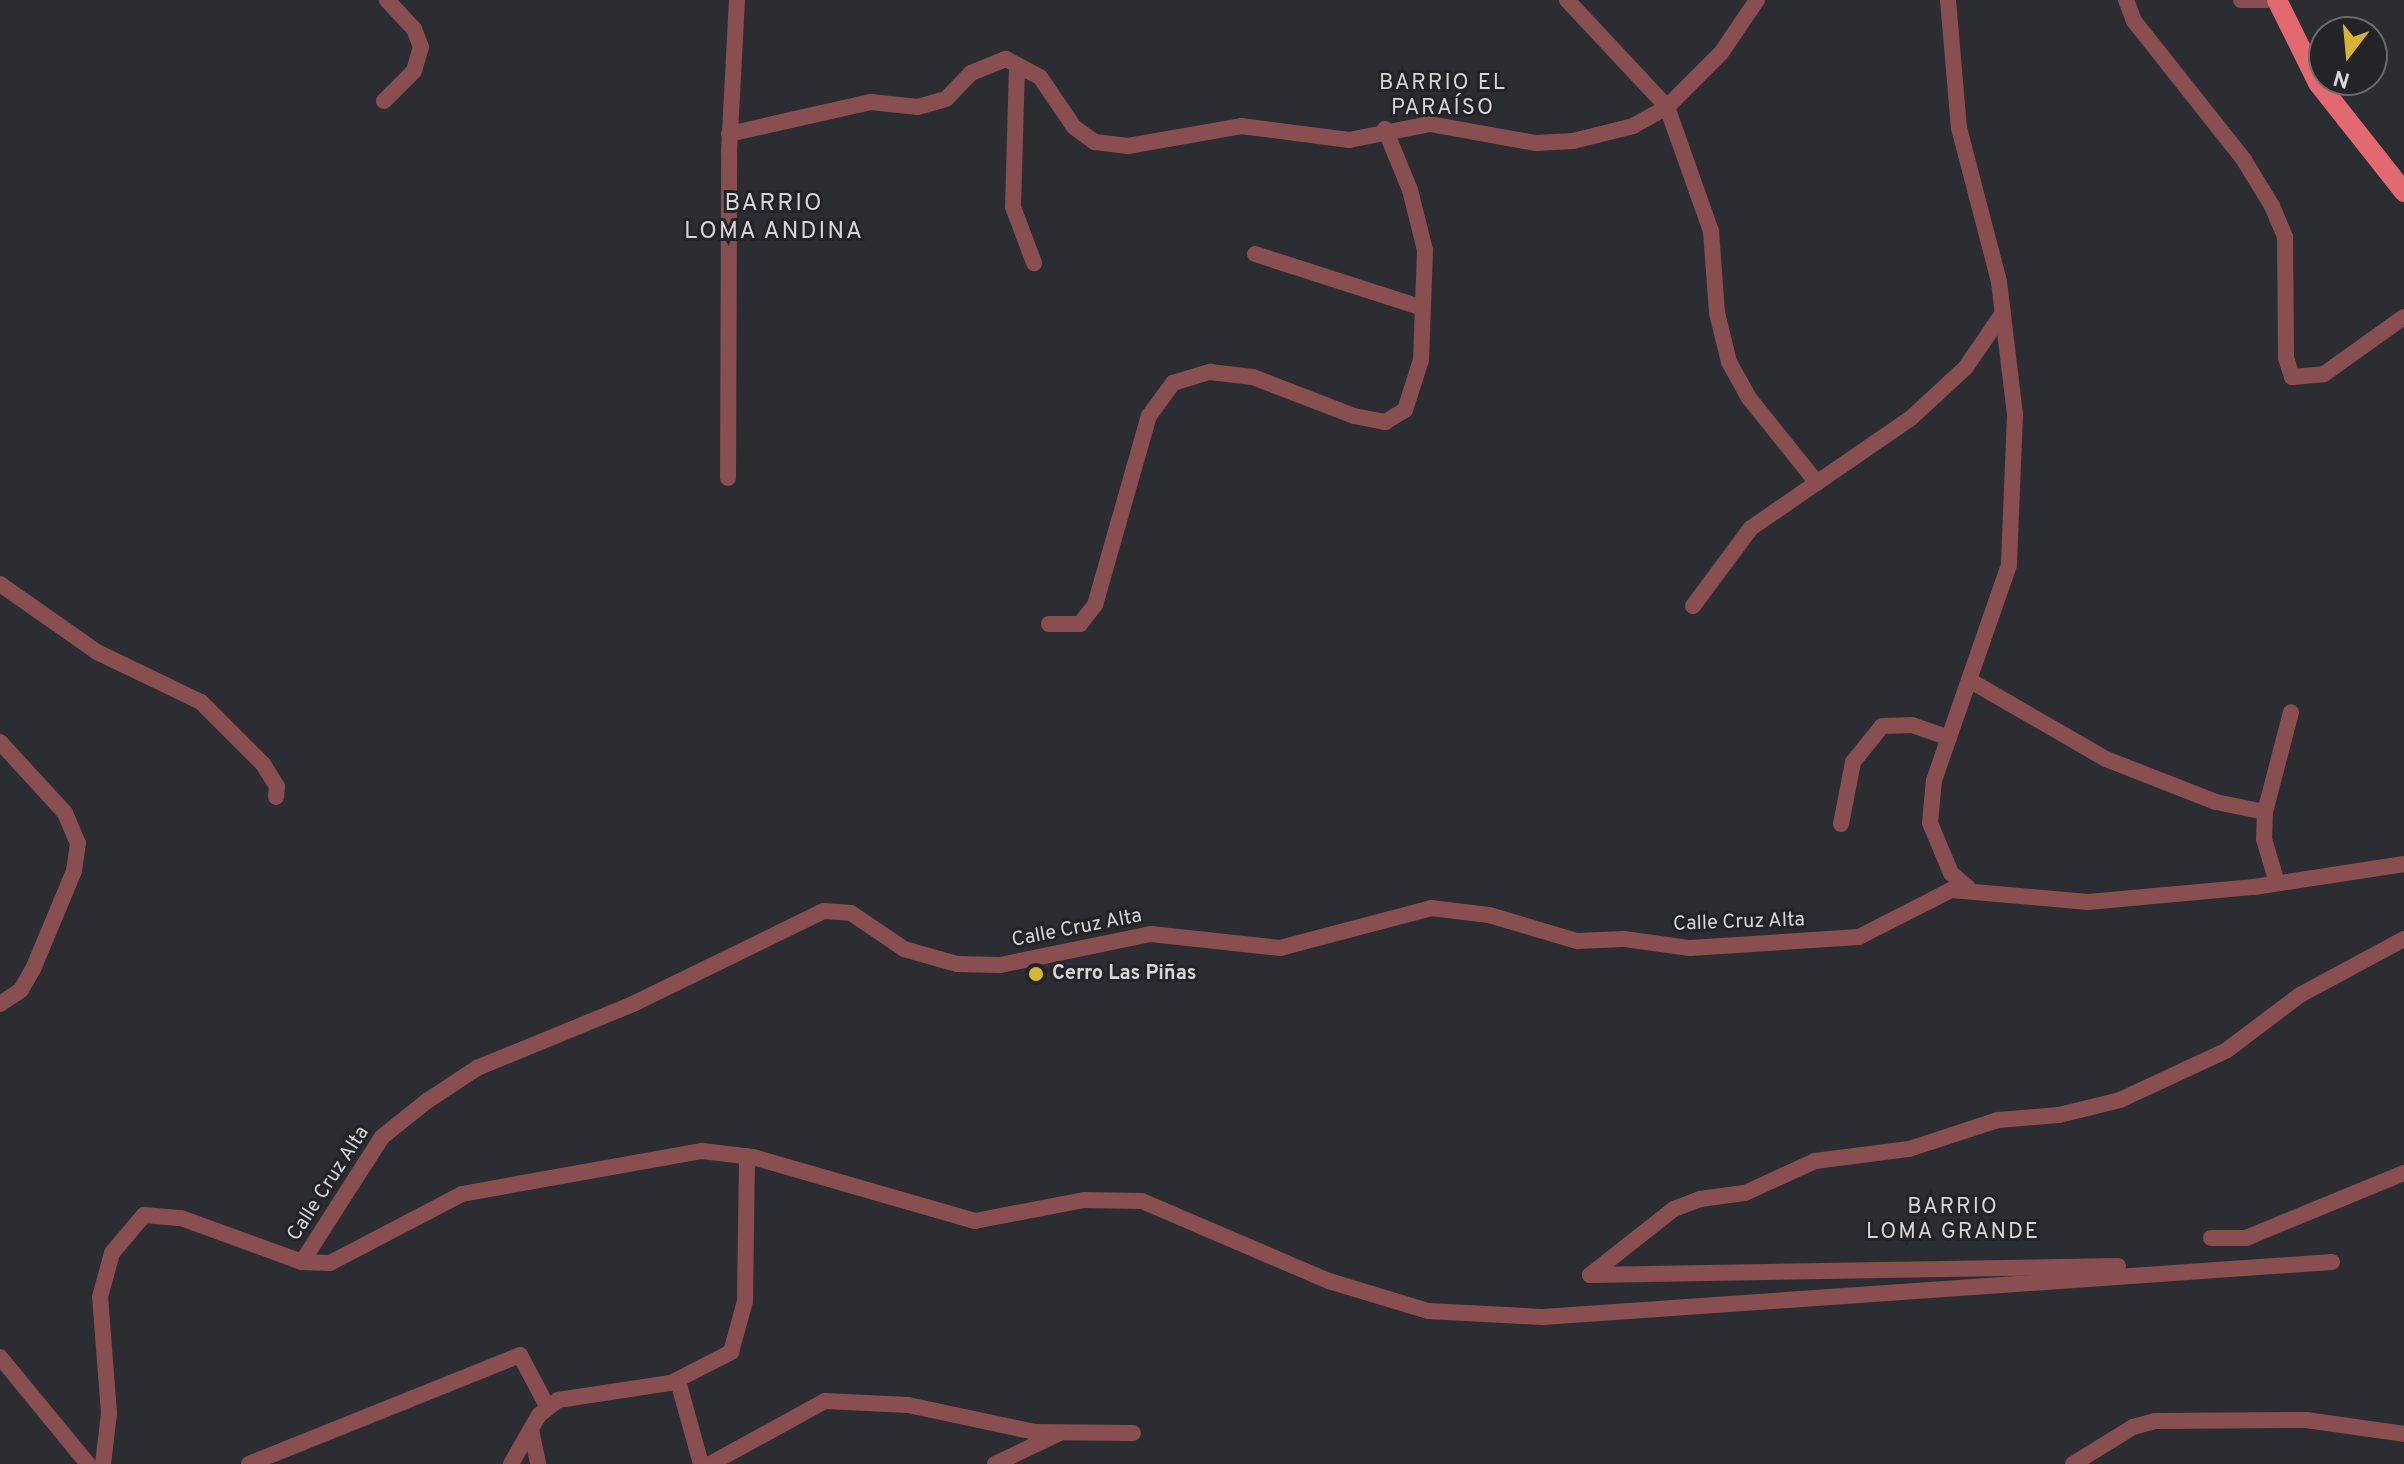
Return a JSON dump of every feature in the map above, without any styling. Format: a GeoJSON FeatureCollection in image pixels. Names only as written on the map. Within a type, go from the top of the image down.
{"type":"FeatureCollection","features":[{"type":"Feature","properties":{"kind":"main road"},"geometry":{"type":"LineString","coordinates":[[2277,0],[2318,83],[2404,192]]}},
{"type":"Feature","properties":{"kind":"street"},"geometry":{"type":"LineString","coordinates":[[384,101],[414,71],[421,47],[414,29],[387,0]]}},
{"type":"Feature","properties":{"kind":"street"},"geometry":{"type":"LineString","coordinates":[[728,478],[729,134],[737,0]]}},
{"type":"Feature","properties":{"kind":"street"},"geometry":{"type":"LineString","coordinates":[[1567,0],[1667,107],[1711,231],[1717,313],[1729,362],[1749,398],[1817,483]]}},
{"type":"Feature","properties":{"kind":"street"},"geometry":{"type":"LineString","coordinates":[[729,134],[871,102],[918,107],[946,99],[971,73],[1006,59],[1040,77],[1074,127],[1095,142],[1128,146],[1241,126],[1349,140],[1385,129],[1430,124],[1536,143],[1573,141],[1633,126],[1667,107],[1721,53],[1757,0]]}},
{"type":"Feature","properties":{"kind":"street"},"geometry":{"type":"LineString","coordinates":[[1948,0],[1959,128],[2003,313],[2015,414],[2009,565],[1934,780],[1930,823],[1951,873],[1968,888]]}},
{"type":"Feature","properties":{"kind":"street"},"geometry":{"type":"LineString","coordinates":[[2126,0],[2134,21],[2272,206],[2285,237],[2286,358],[2292,377],[2324,374],[2404,317]]}},
{"type":"Feature","properties":{"kind":"street"},"geometry":{"type":"LineString","coordinates":[[2241,0],[2268,0]]}},
{"type":"Feature","properties":{"kind":"street"},"geometry":{"type":"LineString","coordinates":[[1017,65],[1013,207],[1034,263]]}},
{"type":"Feature","properties":{"kind":"street"},"geometry":{"type":"LineString","coordinates":[[1049,624],[1080,624],[1095,605],[1149,416],[1173,383],[1210,372],[1253,377],[1385,422],[1405,410],[1421,360],[1425,250],[1410,190],[1385,129]]}},
{"type":"Feature","properties":{"kind":"street"},"geometry":{"type":"LineString","coordinates":[[1255,254],[1423,308]]}},
{"type":"Feature","properties":{"kind":"street"},"geometry":{"type":"LineString","coordinates":[[1693,606],[1751,528],[1911,418],[1966,367],[2003,313]]}},
{"type":"Feature","properties":{"kind":"street"},"geometry":{"type":"LineString","coordinates":[[0,584],[97,652],[201,702],[263,764],[277,786],[276,797]]}},
{"type":"Feature","properties":{"kind":"street"},"geometry":{"type":"LineString","coordinates":[[1969,680],[2106,759],[2216,802],[2265,812]]}},
{"type":"Feature","properties":{"kind":"street"},"geometry":{"type":"LineString","coordinates":[[2277,883],[2264,839],[2265,812],[2291,712]]}},
{"type":"Feature","properties":{"kind":"street"},"geometry":{"type":"LineString","coordinates":[[1841,824],[1853,762],[1882,726],[1912,725],[1949,738]]}},
{"type":"Feature","properties":{"kind":"street"},"geometry":{"type":"LineString","coordinates":[[0,742],[65,813],[78,843],[74,871],[33,969],[21,990],[0,1004]]}},
{"type":"Feature","properties":{"kind":"street","name":"Calle Cruz Alta"},"geometry":{"type":"LineString","coordinates":[[302,1262],[382,1137],[427,1101],[477,1068],[633,1004],[824,911],[851,913],[930,959],[1000,965],[1151,934],[1280,948],[1431,908],[1489,915],[1577,941],[1624,939],[1690,948],[1859,937],[1938,894],[1968,888],[2088,902],[2277,883],[2404,864]]}},
{"type":"Feature","properties":{"kind":"street"},"geometry":{"type":"LineString","coordinates":[[103,1464],[109,1413],[100,1297],[112,1253],[133,1225],[159,1213],[302,1262],[349,1257],[434,1204],[503,1184],[560,1180],[702,1151],[747,1156],[975,1221],[1084,1200],[1142,1201],[1369,1295],[1428,1311],[1470,1314],[1543,1317],[2332,1262],[1590,1275],[1674,1209],[1700,1199],[1745,1193],[1815,1161],[1909,1149],[1998,1120],[2059,1115],[2120,1100],[2227,1050],[2300,995],[2404,939]]}},
{"type":"Feature","properties":{"kind":"street"},"geometry":{"type":"LineString","coordinates":[[511,1464],[547,1406],[678,1381],[718,1364],[739,1340],[747,1156]]}},
{"type":"Feature","properties":{"kind":"street"},"geometry":{"type":"LineString","coordinates":[[2211,1238],[2246,1238],[2404,1173]]}},
{"type":"Feature","properties":{"kind":"street"},"geometry":{"type":"LineString","coordinates":[[249,1464],[520,1355],[547,1406]]}},
{"type":"Feature","properties":{"kind":"street"},"geometry":{"type":"LineString","coordinates":[[0,1357],[88,1464]]}},
{"type":"Feature","properties":{"kind":"street"},"geometry":{"type":"LineString","coordinates":[[678,1381],[701,1464]]}},
{"type":"Feature","properties":{"kind":"street"},"geometry":{"type":"LineString","coordinates":[[710,1464],[825,1401],[908,1405],[1063,1432],[1133,1433]]}},
{"type":"Feature","properties":{"kind":"street"},"geometry":{"type":"LineString","coordinates":[[2073,1464],[2133,1427],[2155,1421],[2292,1419],[2404,1434]]}},
{"type":"Feature","properties":{"kind":"street"},"geometry":{"type":"LineString","coordinates":[[531,1430],[538,1464]]}},
{"type":"Feature","properties":{"kind":"street"},"geometry":{"type":"LineString","coordinates":[[995,1464],[1063,1432]]}},
{"type":"Feature","properties":{"kind":"place","name":"Cerro Las Piñas"},"geometry":{"type":"Point","coordinates":[1036,974]}},
{"type":"Feature","properties":{"kind":"district","name":"BARRIO EL PARAÍSO"},"geometry":{"type":"Point","coordinates":[1443,96]}},
{"type":"Feature","properties":{"kind":"district","name":"BARRIO LOMA ANDINA"},"geometry":{"type":"Point","coordinates":[774,219]}},
{"type":"Feature","properties":{"kind":"district","name":"BARRIO LOMA GRANDE"},"geometry":{"type":"Point","coordinates":[1953,1220]}}]}
